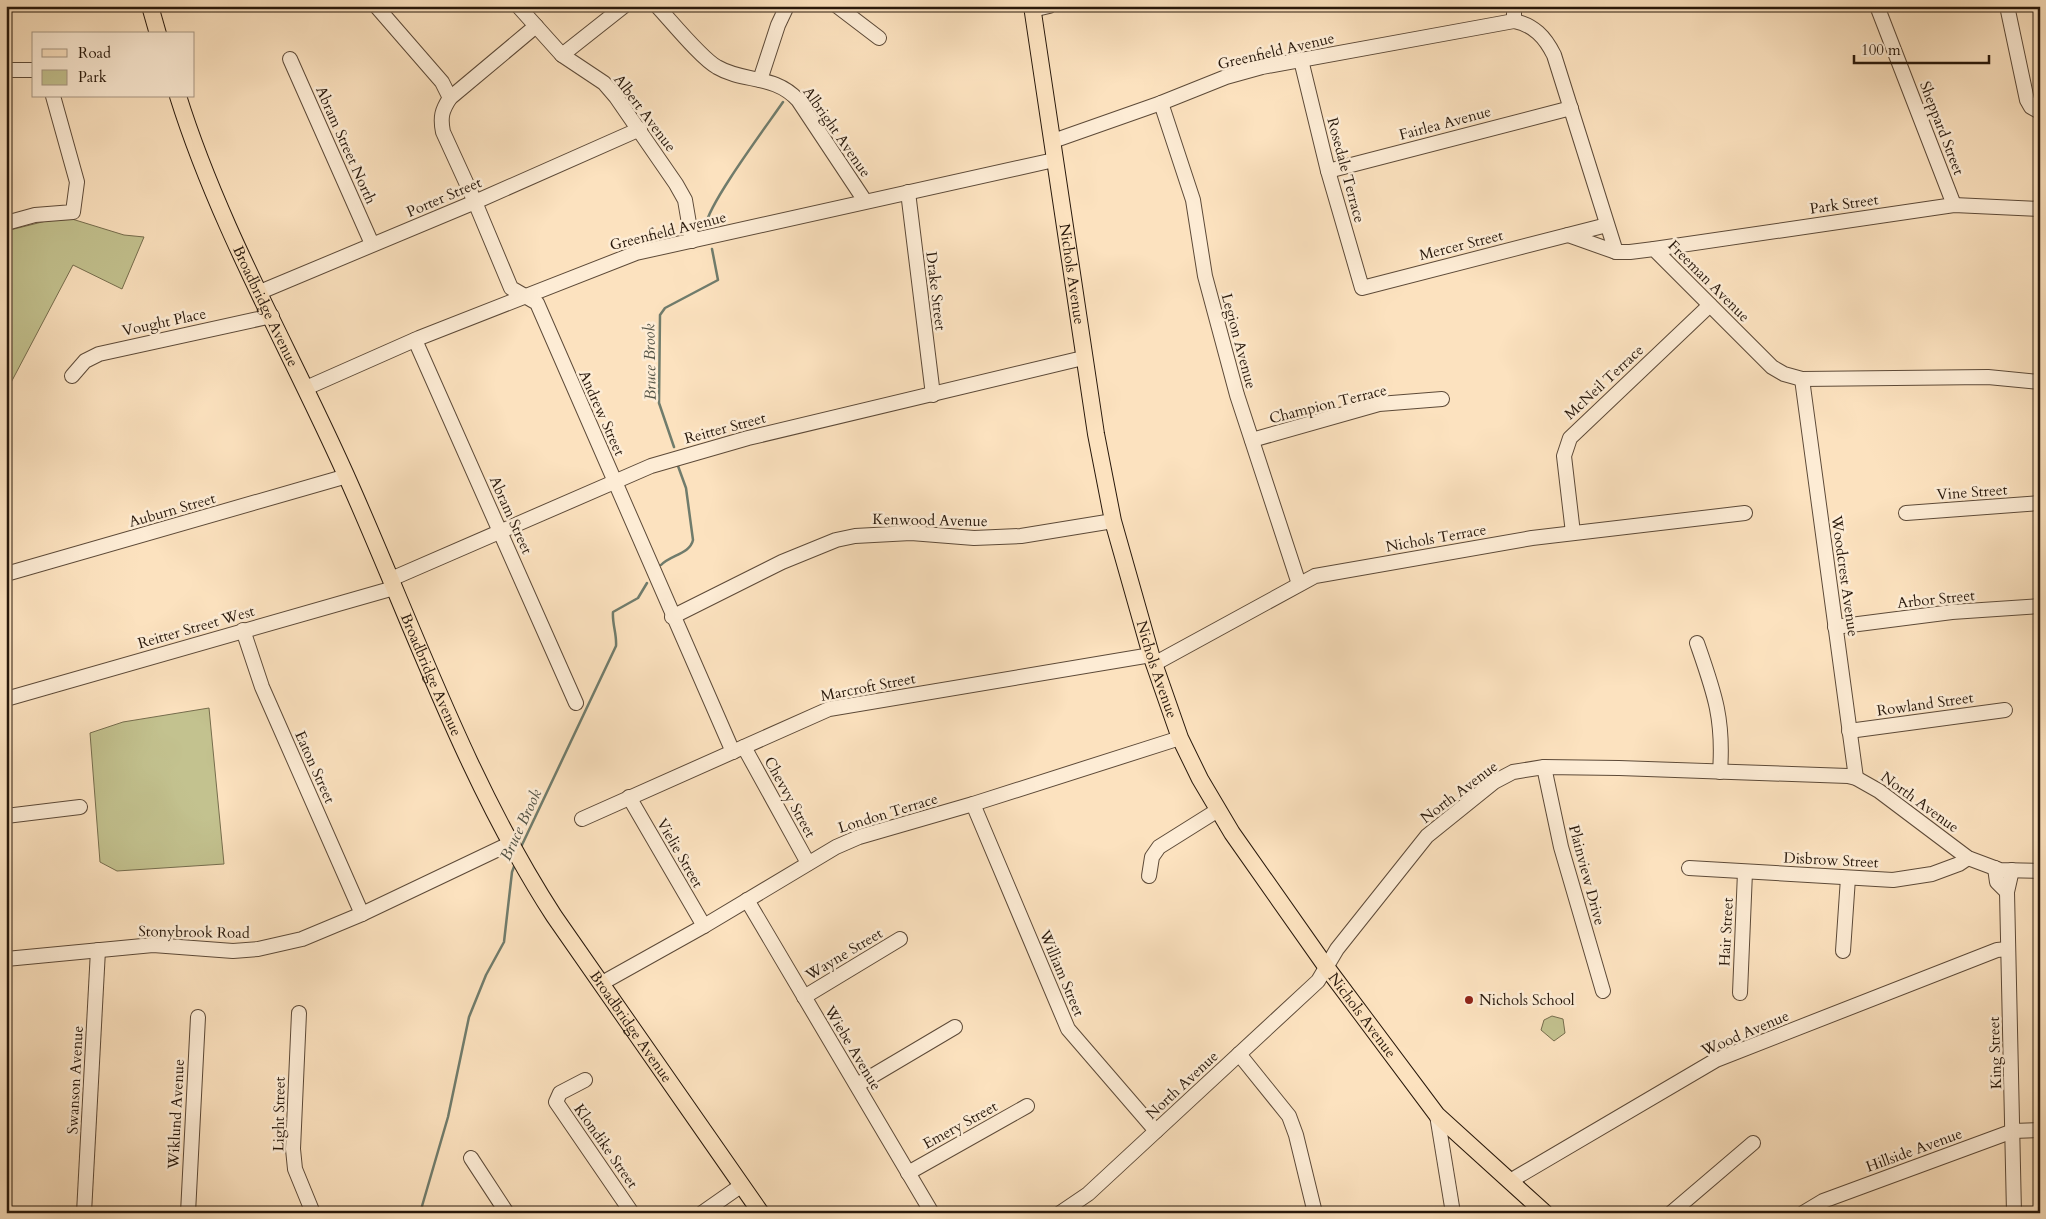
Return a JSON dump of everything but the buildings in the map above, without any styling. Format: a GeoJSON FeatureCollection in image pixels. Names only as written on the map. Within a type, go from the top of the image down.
{"type":"FeatureCollection","features":[{"type":"Feature","properties":{"kind":"main road"},"geometry":{"type":"LineString","coordinates":[[150,6],[157,32]]}},
{"type":"Feature","properties":{"kind":"main road","name":"Nichols Avenue"},"geometry":{"type":"LineString","coordinates":[[1032,8],[1053,141],[1054,160],[1083,358],[1113,521],[1152,660],[1180,738],[1218,810],[1328,968],[1437,1116],[1545,1213]]}},
{"type":"Feature","properties":{"kind":"main road","name":"Broadbridge Avenue"},"geometry":{"type":"LineString","coordinates":[[179,98],[198,157],[347,476],[492,812],[524,870],[761,1213]]}},
{"type":"Feature","properties":{"kind":"street"},"geometry":{"type":"LineString","coordinates":[[376,6],[442,82],[450,98],[536,26]]}},
{"type":"Feature","properties":{"kind":"street","name":"Albert Avenue"},"geometry":{"type":"LineString","coordinates":[[518,6],[562,55],[604,83],[640,129],[685,200],[692,241]]}},
{"type":"Feature","properties":{"kind":"street"},"geometry":{"type":"LineString","coordinates":[[562,55],[624,6]]}},
{"type":"Feature","properties":{"kind":"street","name":"Albright Avenue"},"geometry":{"type":"LineString","coordinates":[[658,6],[715,67],[782,86],[798,100],[865,201]]}},
{"type":"Feature","properties":{"kind":"street"},"geometry":{"type":"LineString","coordinates":[[760,80],[786,6]]}},
{"type":"Feature","properties":{"kind":"street"},"geometry":{"type":"LineString","coordinates":[[837,6],[879,38]]}},
{"type":"Feature","properties":{"kind":"street"},"geometry":{"type":"LineString","coordinates":[[1032,8],[1049,6]]}},
{"type":"Feature","properties":{"kind":"street"},"geometry":{"type":"LineString","coordinates":[[1514,6],[1514,21],[1537,31],[1549,45],[1571,108],[1616,252]]}},
{"type":"Feature","properties":{"kind":"street","name":"Sheppard Street"},"geometry":{"type":"LineString","coordinates":[[1878,6],[1954,205]]}},
{"type":"Feature","properties":{"kind":"street"},"geometry":{"type":"LineString","coordinates":[[2007,6],[2027,100],[2031,107],[2040,112]]}},
{"type":"Feature","properties":{"kind":"street","name":"Greenfield Avenue"},"geometry":{"type":"LineString","coordinates":[[1053,141],[1161,103],[1226,77],[1301,60],[1514,21]]}},
{"type":"Feature","properties":{"kind":"street","name":"Abram Street North"},"geometry":{"type":"LineString","coordinates":[[290,58],[372,244]]}},
{"type":"Feature","properties":{"kind":"street","name":"Rosedale Terrace"},"geometry":{"type":"LineString","coordinates":[[1301,60],[1328,171],[1362,288]]}},
{"type":"Feature","properties":{"kind":"street"},"geometry":{"type":"LineString","coordinates":[[6,70],[32,70]]}},
{"type":"Feature","properties":{"kind":"street"},"geometry":{"type":"LineString","coordinates":[[6,223],[35,216],[73,212],[77,182],[54,98]]}},
{"type":"Feature","properties":{"kind":"street","name":"Andrew Street"},"geometry":{"type":"LineString","coordinates":[[450,98],[443,109],[441,120],[443,132],[511,288],[537,303],[672,617],[738,750]]}},
{"type":"Feature","properties":{"kind":"street","name":"Legion Avenue"},"geometry":{"type":"LineString","coordinates":[[1161,103],[1193,200],[1205,276],[1237,395],[1299,584]]}},
{"type":"Feature","properties":{"kind":"street","name":"Fairlea Avenue"},"geometry":{"type":"LineString","coordinates":[[1328,171],[1571,108]]}},
{"type":"Feature","properties":{"kind":"street","name":"Porter Street"},"geometry":{"type":"LineString","coordinates":[[260,292],[475,202],[640,129]]}},
{"type":"Feature","properties":{"kind":"street","name":"Greenfield Avenue"},"geometry":{"type":"LineString","coordinates":[[306,388],[415,340],[636,252],[1054,160]]}},
{"type":"Feature","properties":{"kind":"street","name":"Drake Street"},"geometry":{"type":"LineString","coordinates":[[908,192],[933,395]]}},
{"type":"Feature","properties":{"kind":"street","name":"Park Street"},"geometry":{"type":"LineString","coordinates":[[1654,249],[1954,205],[2040,209]]}},
{"type":"Feature","properties":{"kind":"street","name":"Mercer Street"},"geometry":{"type":"LineString","coordinates":[[1362,288],[1607,225]]}},
{"type":"Feature","properties":{"kind":"street"},"geometry":{"type":"LineString","coordinates":[[1568,235],[1616,252]]}},
{"type":"Feature","properties":{"kind":"street","name":"Freeman Avenue"},"geometry":{"type":"LineString","coordinates":[[1616,252],[1654,249],[1772,367],[1784,374],[1802,379],[1988,377],[2040,382]]}},
{"type":"Feature","properties":{"kind":"street","name":"McNeil Terrace"},"geometry":{"type":"LineString","coordinates":[[1573,532],[1564,456],[1570,438],[1710,306]]}},
{"type":"Feature","properties":{"kind":"street","name":"Vought Place"},"geometry":{"type":"LineString","coordinates":[[72,376],[87,359],[106,352],[272,316]]}},
{"type":"Feature","properties":{"kind":"street","name":"Abram Street"},"geometry":{"type":"LineString","coordinates":[[415,340],[576,703]]}},
{"type":"Feature","properties":{"kind":"street","name":"Reitter Street"},"geometry":{"type":"LineString","coordinates":[[393,584],[501,531],[651,466],[686,455],[1083,358]]}},
{"type":"Feature","properties":{"kind":"street","name":"Woodcrest Avenue"},"geometry":{"type":"LineString","coordinates":[[1802,379],[1856,778]]}},
{"type":"Feature","properties":{"kind":"street","name":"Champion Terrace"},"geometry":{"type":"LineString","coordinates":[[1252,440],[1379,404],[1442,399]]}},
{"type":"Feature","properties":{"kind":"street","name":"Auburn Street"},"geometry":{"type":"LineString","coordinates":[[6,574],[347,476]]}},
{"type":"Feature","properties":{"kind":"street","name":"Vine Street"},"geometry":{"type":"LineString","coordinates":[[1906,513],[2040,503]]}},
{"type":"Feature","properties":{"kind":"street","name":"Nichols Terrace"},"geometry":{"type":"LineString","coordinates":[[1152,660],[1299,584],[1325,574],[1573,532],[1745,513]]}},
{"type":"Feature","properties":{"kind":"street","name":"Kenwood Avenue"},"geometry":{"type":"LineString","coordinates":[[672,617],[782,562],[836,540],[855,536],[911,533],[974,538],[1021,536],[1113,521]]}},
{"type":"Feature","properties":{"kind":"street","name":"Reitter Street West"},"geometry":{"type":"LineString","coordinates":[[6,699],[243,630],[382,593],[393,584]]}},
{"type":"Feature","properties":{"kind":"street","name":"Arbor Street"},"geometry":{"type":"LineString","coordinates":[[1835,627],[1952,612],[2040,606]]}},
{"type":"Feature","properties":{"kind":"street","name":"Eaton Street"},"geometry":{"type":"LineString","coordinates":[[243,630],[262,687],[362,914]]}},
{"type":"Feature","properties":{"kind":"street"},"geometry":{"type":"LineString","coordinates":[[1697,643],[1719,711],[1721,729],[1720,772]]}},
{"type":"Feature","properties":{"kind":"street","name":"Marcroft Street"},"geometry":{"type":"LineString","coordinates":[[582,819],[829,709],[1152,660]]}},
{"type":"Feature","properties":{"kind":"street","name":"Rowland Street"},"geometry":{"type":"LineString","coordinates":[[1849,731],[2005,710]]}},
{"type":"Feature","properties":{"kind":"street","name":"London Terrace"},"geometry":{"type":"LineString","coordinates":[[602,984],[704,926],[808,863],[836,847],[859,837],[973,804],[1180,738]]}},
{"type":"Feature","properties":{"kind":"street","name":"Chevvy Street"},"geometry":{"type":"LineString","coordinates":[[738,750],[808,863]]}},
{"type":"Feature","properties":{"kind":"street","name":"Plainview Drive"},"geometry":{"type":"LineString","coordinates":[[1544,767],[1561,848],[1602,991]]}},
{"type":"Feature","properties":{"kind":"street","name":"North Avenue"},"geometry":{"type":"LineString","coordinates":[[1060,1213],[1088,1194],[1318,981],[1328,968],[1339,946],[1427,836],[1503,776],[1525,768],[1842,775],[1856,778],[1879,791],[1968,858],[1994,868],[2040,871]]}},
{"type":"Feature","properties":{"kind":"street","name":"Vielie Street"},"geometry":{"type":"LineString","coordinates":[[629,797],[704,926]]}},
{"type":"Feature","properties":{"kind":"street","name":"William Street"},"geometry":{"type":"LineString","coordinates":[[973,804],[1068,1029],[1156,1131]]}},
{"type":"Feature","properties":{"kind":"street"},"geometry":{"type":"LineString","coordinates":[[6,816],[80,807]]}},
{"type":"Feature","properties":{"kind":"street"},"geometry":{"type":"LineString","coordinates":[[1148,876],[1152,857],[1159,848],[1218,810]]}},
{"type":"Feature","properties":{"kind":"street","name":"Stonybrook Road"},"geometry":{"type":"LineString","coordinates":[[6,958],[153,945],[233,951],[251,950],[302,938],[362,914],[511,847]]}},
{"type":"Feature","properties":{"kind":"street","name":"Disbrow Street"},"geometry":{"type":"LineString","coordinates":[[1689,868],[1848,878],[1906,879],[1939,871],[1968,858]]}},
{"type":"Feature","properties":{"kind":"street","name":"King Street"},"geometry":{"type":"LineString","coordinates":[[1994,868],[1997,882],[2007,892]]}},
{"type":"Feature","properties":{"kind":"street","name":"King Street"},"geometry":{"type":"LineString","coordinates":[[2012,870],[2007,892],[2014,1213]]}},
{"type":"Feature","properties":{"kind":"street","name":"Hair Street"},"geometry":{"type":"LineString","coordinates":[[1740,993],[1745,872]]}},
{"type":"Feature","properties":{"kind":"street"},"geometry":{"type":"LineString","coordinates":[[1844,951],[1848,878]]}},
{"type":"Feature","properties":{"kind":"street","name":"Wiebe Avenue"},"geometry":{"type":"LineString","coordinates":[[747,900],[932,1213]]}},
{"type":"Feature","properties":{"kind":"street","name":"Wayne Street"},"geometry":{"type":"LineString","coordinates":[[804,997],[900,939]]}},
{"type":"Feature","properties":{"kind":"street","name":"Wood Avenue"},"geometry":{"type":"LineString","coordinates":[[1510,1181],[1716,1060],[1997,950],[2008,949]]}},
{"type":"Feature","properties":{"kind":"street","name":"Swanson Avenue"},"geometry":{"type":"LineString","coordinates":[[84,1213],[98,950]]}},
{"type":"Feature","properties":{"kind":"street","name":"Light Street"},"geometry":{"type":"LineString","coordinates":[[299,1013],[295,1168],[313,1213]]}},
{"type":"Feature","properties":{"kind":"street","name":"Wiklund Avenue"},"geometry":{"type":"LineString","coordinates":[[188,1213],[198,1017]]}},
{"type":"Feature","properties":{"kind":"street"},"geometry":{"type":"LineString","coordinates":[[857,1085],[955,1027]]}},
{"type":"Feature","properties":{"kind":"street"},"geometry":{"type":"LineString","coordinates":[[1239,1054],[1288,1116],[1296,1135],[1315,1213]]}},
{"type":"Feature","properties":{"kind":"street","name":"Klondike Street"},"geometry":{"type":"LineString","coordinates":[[585,1080],[562,1091],[556,1097],[557,1105],[632,1213]]}},
{"type":"Feature","properties":{"kind":"street","name":"Emery Street"},"geometry":{"type":"LineString","coordinates":[[908,1173],[1027,1106]]}},
{"type":"Feature","properties":{"kind":"street"},"geometry":{"type":"LineString","coordinates":[[1437,1116],[1453,1213]]}},
{"type":"Feature","properties":{"kind":"street","name":"Hillside Avenue"},"geometry":{"type":"LineString","coordinates":[[1803,1213],[1823,1201],[2013,1131],[2040,1130]]}},
{"type":"Feature","properties":{"kind":"street"},"geometry":{"type":"LineString","coordinates":[[1671,1213],[1753,1143]]}},
{"type":"Feature","properties":{"kind":"street"},"geometry":{"type":"LineString","coordinates":[[471,1158],[507,1213]]}},
{"type":"Feature","properties":{"kind":"street"},"geometry":{"type":"LineString","coordinates":[[702,1213],[742,1185]]}},
{"type":"Feature","properties":{"kind":"green space"},"geometry":{"type":"Polygon","coordinates":[[[72,219],[124,235],[144,237],[122,289],[73,265],[6,392],[6,231],[46,221],[72,219]]]}},
{"type":"Feature","properties":{"kind":"green space"},"geometry":{"type":"Polygon","coordinates":[[[209,708],[224,864],[117,871],[100,862],[90,733],[123,722],[209,708]]]}},
{"type":"Feature","properties":{"kind":"green space"},"geometry":{"type":"Polygon","coordinates":[[[1552,1016],[1563,1019],[1565,1033],[1554,1041],[1541,1030],[1544,1020],[1552,1016]]]}},
{"type":"Feature","properties":{"kind":"waterway","name":"Bruce Brook"},"geometry":{"type":"LineString","coordinates":[[706,225],[709,215],[727,183],[783,102]]}},
{"type":"Feature","properties":{"kind":"waterway","name":"Bruce Brook"},"geometry":{"type":"LineString","coordinates":[[674,447],[659,403],[660,315],[665,308],[718,280],[712,249]]}},
{"type":"Feature","properties":{"kind":"waterway","name":"Bruce Brook"},"geometry":{"type":"LineString","coordinates":[[661,565],[688,548],[693,540],[686,488],[678,466]]}},
{"type":"Feature","properties":{"kind":"waterway","name":"Bruce Brook"},"geometry":{"type":"LineString","coordinates":[[521,847],[616,646],[613,612],[638,598],[647,583]]}},
{"type":"Feature","properties":{"kind":"waterway","name":"Bruce Brook"},"geometry":{"type":"LineString","coordinates":[[420,1213],[448,1117],[469,1017],[486,975],[504,942],[512,872],[515,864]]}},
{"type":"Feature","properties":{"kind":"place","name":"Nichols School"},"geometry":{"type":"Point","coordinates":[1469,1000]}}]}
